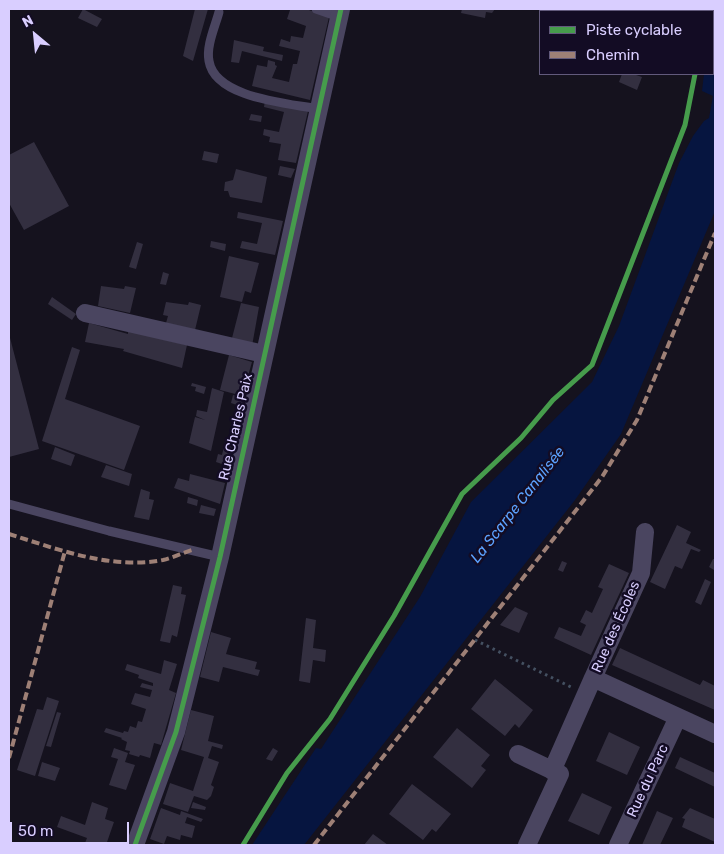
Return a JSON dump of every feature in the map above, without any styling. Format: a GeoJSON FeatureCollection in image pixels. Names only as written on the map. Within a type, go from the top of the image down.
{"type":"FeatureCollection","features":[{"type":"Feature","properties":{"kind":"street","name":"Rue Charles Paix"},"geometry":{"type":"LineString","coordinates":[[135,845],[176,732],[220,557],[340,13]]}},
{"type":"Feature","properties":{"kind":"street"},"geometry":{"type":"LineString","coordinates":[[85,314],[264,354]]}},
{"type":"Feature","properties":{"kind":"street","name":"Rue des Écoles"},"geometry":{"type":"LineString","coordinates":[[645,532],[640,573],[594,678],[715,734]]}},
{"type":"Feature","properties":{"kind":"street"},"geometry":{"type":"LineString","coordinates":[[552,771],[594,678]]}},
{"type":"Feature","properties":{"kind":"street","name":"Rue du Parc"},"geometry":{"type":"LineString","coordinates":[[618,845],[678,717]]}},
{"type":"Feature","properties":{"kind":"street"},"geometry":{"type":"LineString","coordinates":[[518,754],[560,774],[527,845]]}},
{"type":"Feature","properties":{"kind":"lane"},"geometry":{"type":"LineString","coordinates":[[316,9],[340,13]]}},
{"type":"Feature","properties":{"kind":"lane"},"geometry":{"type":"LineString","coordinates":[[219,12],[208,59],[218,79],[236,91],[318,110]]}},
{"type":"Feature","properties":{"kind":"lane"},"geometry":{"type":"LineString","coordinates":[[9,504],[109,532],[220,557]]}},
{"type":"Feature","properties":{"kind":"path"},"geometry":{"type":"LineString","coordinates":[[475,640],[586,694]]}},
{"type":"Feature","properties":{"kind":"water","name":"La Scarpe Canalisée"},"geometry":{"type":"Polygon","coordinates":[[[715,21],[715,211],[621,434],[575,500],[304,845],[252,845],[316,748],[321,749],[420,597],[471,502],[592,382],[619,326],[679,163],[693,136],[704,121],[709,118],[713,96],[702,91],[704,75],[714,75],[715,21]]]}},
{"type":"Feature","properties":{"kind":"building"},"geometry":{"type":"Polygon","coordinates":[[[83,9],[102,19],[97,27],[78,18],[83,9]]]}},
{"type":"Feature","properties":{"kind":"building"},"geometry":{"type":"Polygon","coordinates":[[[195,9],[208,9],[193,61],[183,56],[195,9]]]}},
{"type":"Feature","properties":{"kind":"building"},"geometry":{"type":"Polygon","coordinates":[[[287,9],[306,9],[329,17],[310,100],[252,86],[257,65],[267,67],[268,60],[275,62],[277,66],[272,78],[289,82],[293,64],[297,64],[300,51],[279,46],[281,39],[290,42],[291,36],[303,38],[306,26],[287,19],[290,10],[287,9]]]}},
{"type":"Feature","properties":{"kind":"building"},"geometry":{"type":"Polygon","coordinates":[[[462,9],[495,9],[492,13],[486,12],[485,18],[461,13],[462,9]]]}},
{"type":"Feature","properties":{"kind":"building"},"geometry":{"type":"Polygon","coordinates":[[[685,9],[701,9],[700,10],[685,9]]]}},
{"type":"Feature","properties":{"kind":"building"},"geometry":{"type":"Polygon","coordinates":[[[234,40],[264,47],[263,51],[283,55],[282,61],[242,51],[239,63],[231,62],[234,40]]]}},
{"type":"Feature","properties":{"kind":"building"},"geometry":{"type":"Polygon","coordinates":[[[622,75],[642,77],[637,90],[619,82],[622,75]]]}},
{"type":"Feature","properties":{"kind":"building"},"geometry":{"type":"Polygon","coordinates":[[[265,100],[308,111],[296,163],[278,160],[281,144],[269,142],[270,137],[263,135],[264,129],[279,132],[284,112],[264,107],[265,100]]]}},
{"type":"Feature","properties":{"kind":"building"},"geometry":{"type":"Polygon","coordinates":[[[251,114],[262,116],[261,122],[249,120],[251,114]]]}},
{"type":"Feature","properties":{"kind":"building"},"geometry":{"type":"Polygon","coordinates":[[[34,142],[69,206],[24,230],[9,203],[9,155],[34,142]]]}},
{"type":"Feature","properties":{"kind":"building"},"geometry":{"type":"Polygon","coordinates":[[[204,151],[219,154],[217,163],[202,160],[204,151]]]}},
{"type":"Feature","properties":{"kind":"building"},"geometry":{"type":"Polygon","coordinates":[[[280,166],[295,169],[291,178],[278,175],[280,166]]]}},
{"type":"Feature","properties":{"kind":"building"},"geometry":{"type":"Polygon","coordinates":[[[236,169],[267,177],[262,203],[230,197],[228,191],[224,191],[225,182],[233,180],[236,169]]]}},
{"type":"Feature","properties":{"kind":"building"},"geometry":{"type":"Polygon","coordinates":[[[238,212],[283,221],[275,255],[240,248],[242,241],[257,244],[262,223],[237,218],[238,212]]]}},
{"type":"Feature","properties":{"kind":"building"},"geometry":{"type":"Polygon","coordinates":[[[211,241],[226,244],[225,251],[210,247],[211,241]]]}},
{"type":"Feature","properties":{"kind":"building"},"geometry":{"type":"Polygon","coordinates":[[[137,242],[143,244],[136,269],[129,267],[137,242]]]}},
{"type":"Feature","properties":{"kind":"building"},"geometry":{"type":"Polygon","coordinates":[[[229,256],[259,263],[251,293],[245,291],[242,302],[220,297],[229,256]]]}},
{"type":"Feature","properties":{"kind":"building"},"geometry":{"type":"Polygon","coordinates":[[[163,272],[169,274],[166,285],[160,284],[163,272]]]}},
{"type":"Feature","properties":{"kind":"building"},"geometry":{"type":"Polygon","coordinates":[[[101,286],[124,289],[125,286],[136,288],[130,313],[98,306],[101,286]]]}},
{"type":"Feature","properties":{"kind":"building"},"geometry":{"type":"Polygon","coordinates":[[[52,297],[76,314],[72,320],[48,304],[52,297]]]}},
{"type":"Feature","properties":{"kind":"building"},"geometry":{"type":"Polygon","coordinates":[[[166,302],[188,305],[189,302],[201,305],[195,330],[166,323],[168,316],[163,315],[166,302]]]}},
{"type":"Feature","properties":{"kind":"building"},"geometry":{"type":"Polygon","coordinates":[[[241,303],[259,307],[252,346],[231,342],[241,303]]]}},
{"type":"Feature","properties":{"kind":"building"},"geometry":{"type":"Polygon","coordinates":[[[89,323],[128,334],[128,331],[187,345],[182,368],[123,351],[124,349],[85,342],[89,323]]]}},
{"type":"Feature","properties":{"kind":"building"},"geometry":{"type":"Polygon","coordinates":[[[9,334],[39,449],[9,457],[9,334]]]}},
{"type":"Feature","properties":{"kind":"building"},"geometry":{"type":"Polygon","coordinates":[[[72,347],[80,350],[65,399],[140,426],[124,470],[42,441],[72,347]]]}},
{"type":"Feature","properties":{"kind":"building"},"geometry":{"type":"Polygon","coordinates":[[[229,355],[252,362],[246,383],[242,382],[239,395],[220,390],[229,355]]]}},
{"type":"Feature","properties":{"kind":"building"},"geometry":{"type":"Polygon","coordinates":[[[192,383],[206,387],[204,394],[195,391],[196,387],[191,386],[192,383]]]}},
{"type":"Feature","properties":{"kind":"building"},"geometry":{"type":"Polygon","coordinates":[[[212,388],[224,392],[211,451],[189,443],[195,417],[205,420],[196,416],[197,410],[207,412],[212,388]]]}},
{"type":"Feature","properties":{"kind":"building"},"geometry":{"type":"Polygon","coordinates":[[[233,395],[244,398],[243,407],[231,403],[233,395]]]}},
{"type":"Feature","properties":{"kind":"building"},"geometry":{"type":"Polygon","coordinates":[[[225,442],[234,444],[228,466],[216,462],[218,454],[222,455],[225,442]]]}},
{"type":"Feature","properties":{"kind":"building"},"geometry":{"type":"Polygon","coordinates":[[[55,447],[75,455],[71,466],[51,459],[55,447]]]}},
{"type":"Feature","properties":{"kind":"building"},"geometry":{"type":"Polygon","coordinates":[[[106,465],[132,474],[129,486],[101,477],[106,465]]]}},
{"type":"Feature","properties":{"kind":"building"},"geometry":{"type":"Polygon","coordinates":[[[190,474],[225,483],[220,504],[174,488],[178,478],[189,481],[190,474]]]}},
{"type":"Feature","properties":{"kind":"building"},"geometry":{"type":"Polygon","coordinates":[[[141,489],[150,492],[149,499],[154,500],[149,520],[134,517],[141,489]]]}},
{"type":"Feature","properties":{"kind":"building"},"geometry":{"type":"Polygon","coordinates":[[[188,497],[198,500],[197,506],[187,503],[188,497]]]}},
{"type":"Feature","properties":{"kind":"building"},"geometry":{"type":"Polygon","coordinates":[[[201,505],[216,509],[214,516],[199,513],[201,505]]]}},
{"type":"Feature","properties":{"kind":"building"},"geometry":{"type":"Polygon","coordinates":[[[677,525],[691,532],[686,543],[701,550],[699,552],[691,549],[682,569],[675,566],[665,589],[650,582],[677,525]]]}},
{"type":"Feature","properties":{"kind":"building"},"geometry":{"type":"Polygon","coordinates":[[[713,559],[715,559],[714,570],[709,567],[713,559]]]}},
{"type":"Feature","properties":{"kind":"building"},"geometry":{"type":"Polygon","coordinates":[[[562,561],[567,563],[563,572],[558,570],[562,561]]]}},
{"type":"Feature","properties":{"kind":"building"},"geometry":{"type":"Polygon","coordinates":[[[609,564],[629,573],[591,655],[554,638],[559,627],[581,636],[586,625],[580,622],[586,610],[592,613],[603,589],[598,587],[609,564]]]}},
{"type":"Feature","properties":{"kind":"building"},"geometry":{"type":"Polygon","coordinates":[[[705,579],[711,582],[701,605],[695,602],[705,579]]]}},
{"type":"Feature","properties":{"kind":"building"},"geometry":{"type":"Polygon","coordinates":[[[173,585],[182,587],[181,594],[186,595],[177,637],[172,635],[170,643],[160,641],[173,585]]]}},
{"type":"Feature","properties":{"kind":"building"},"geometry":{"type":"Polygon","coordinates":[[[515,607],[528,613],[519,633],[500,625],[515,607]]]}},
{"type":"Feature","properties":{"kind":"building"},"geometry":{"type":"Polygon","coordinates":[[[306,618],[316,620],[313,648],[326,650],[325,662],[313,660],[310,683],[299,681],[306,618]]]}},
{"type":"Feature","properties":{"kind":"building"},"geometry":{"type":"Polygon","coordinates":[[[211,632],[231,638],[226,654],[257,662],[255,669],[260,670],[258,676],[223,667],[219,682],[200,677],[211,632]]]}},
{"type":"Feature","properties":{"kind":"building"},"geometry":{"type":"Polygon","coordinates":[[[620,648],[700,685],[703,680],[715,686],[715,710],[612,665],[620,648]]]}},
{"type":"Feature","properties":{"kind":"building"},"geometry":{"type":"Polygon","coordinates":[[[164,660],[177,664],[169,690],[176,693],[161,745],[154,743],[150,758],[129,754],[130,751],[125,750],[127,742],[122,738],[104,732],[106,728],[123,733],[124,731],[128,732],[130,726],[136,728],[138,721],[142,722],[146,709],[131,704],[135,693],[150,697],[152,690],[140,687],[142,683],[153,686],[153,683],[138,678],[139,675],[125,670],[127,664],[161,674],[164,660]]]}},
{"type":"Feature","properties":{"kind":"building"},"geometry":{"type":"Polygon","coordinates":[[[495,679],[533,710],[519,728],[515,724],[505,736],[471,709],[495,679]]]}},
{"type":"Feature","properties":{"kind":"building"},"geometry":{"type":"Polygon","coordinates":[[[47,697],[59,701],[35,776],[17,770],[37,709],[43,710],[47,697]]]}},
{"type":"Feature","properties":{"kind":"building"},"geometry":{"type":"Polygon","coordinates":[[[191,710],[214,716],[208,741],[223,745],[222,749],[212,746],[208,758],[219,762],[211,785],[214,787],[211,796],[207,800],[194,796],[188,812],[163,804],[170,783],[193,791],[204,757],[181,750],[191,710]]]}},
{"type":"Feature","properties":{"kind":"building"},"geometry":{"type":"Polygon","coordinates":[[[57,712],[61,713],[51,747],[46,746],[57,712]]]}},
{"type":"Feature","properties":{"kind":"building"},"geometry":{"type":"Polygon","coordinates":[[[457,728],[490,755],[481,766],[486,770],[472,788],[433,757],[457,728]]]}},
{"type":"Feature","properties":{"kind":"building"},"geometry":{"type":"Polygon","coordinates":[[[609,732],[640,747],[627,775],[596,761],[609,732]]]}},
{"type":"Feature","properties":{"kind":"building"},"geometry":{"type":"Polygon","coordinates":[[[114,748],[128,753],[125,762],[135,765],[126,790],[109,785],[118,759],[111,757],[114,748]]]}},
{"type":"Feature","properties":{"kind":"building"},"geometry":{"type":"Polygon","coordinates":[[[273,748],[278,751],[272,761],[266,759],[273,748]]]}},
{"type":"Feature","properties":{"kind":"building"},"geometry":{"type":"Polygon","coordinates":[[[680,757],[715,773],[715,787],[675,768],[680,757]]]}},
{"type":"Feature","properties":{"kind":"building"},"geometry":{"type":"Polygon","coordinates":[[[42,762],[60,768],[55,781],[38,776],[42,762]]]}},
{"type":"Feature","properties":{"kind":"building"},"geometry":{"type":"Polygon","coordinates":[[[412,784],[451,814],[436,832],[432,829],[423,840],[389,814],[412,784]]]}},
{"type":"Feature","properties":{"kind":"building"},"geometry":{"type":"Polygon","coordinates":[[[582,793],[612,807],[599,835],[568,821],[582,793]]]}},
{"type":"Feature","properties":{"kind":"building"},"geometry":{"type":"Polygon","coordinates":[[[92,802],[108,808],[105,819],[114,822],[106,845],[95,842],[94,845],[81,845],[82,842],[85,843],[87,838],[57,827],[61,816],[85,825],[92,802]]]}},
{"type":"Feature","properties":{"kind":"building"},"geometry":{"type":"Polygon","coordinates":[[[193,802],[206,807],[205,810],[191,808],[193,802]]]}},
{"type":"Feature","properties":{"kind":"building"},"geometry":{"type":"Polygon","coordinates":[[[161,808],[180,815],[181,811],[203,819],[201,822],[187,817],[185,823],[195,826],[192,838],[181,835],[180,840],[167,836],[164,844],[150,839],[161,808]]]}},
{"type":"Feature","properties":{"kind":"building"},"geometry":{"type":"Polygon","coordinates":[[[690,808],[715,819],[715,842],[682,827],[685,819],[682,818],[690,808]]]}},
{"type":"Feature","properties":{"kind":"building"},"geometry":{"type":"Polygon","coordinates":[[[657,811],[673,818],[660,845],[642,845],[657,811]]]}},
{"type":"Feature","properties":{"kind":"building"},"geometry":{"type":"Polygon","coordinates":[[[373,834],[388,845],[364,845],[373,834]]]}},
{"type":"Feature","properties":{"kind":"marked path"},"geometry":{"type":"LineString","coordinates":[[314,845],[602,477],[637,420],[715,233]]}},
{"type":"Feature","properties":{"kind":"marked path"},"geometry":{"type":"LineString","coordinates":[[9,534],[84,556],[124,562],[163,560],[192,550]]}},
{"type":"Feature","properties":{"kind":"marked path"},"geometry":{"type":"LineString","coordinates":[[9,758],[65,551]]}},
{"type":"Feature","properties":{"kind":"cycle path"},"geometry":{"type":"LineString","coordinates":[[135,845],[176,732],[220,557],[341,9]]}},
{"type":"Feature","properties":{"kind":"cycle path"},"geometry":{"type":"LineString","coordinates":[[243,845],[287,773],[330,719],[394,616],[462,494],[521,438],[553,400],[592,365],[685,125],[695,75]]}}]}
